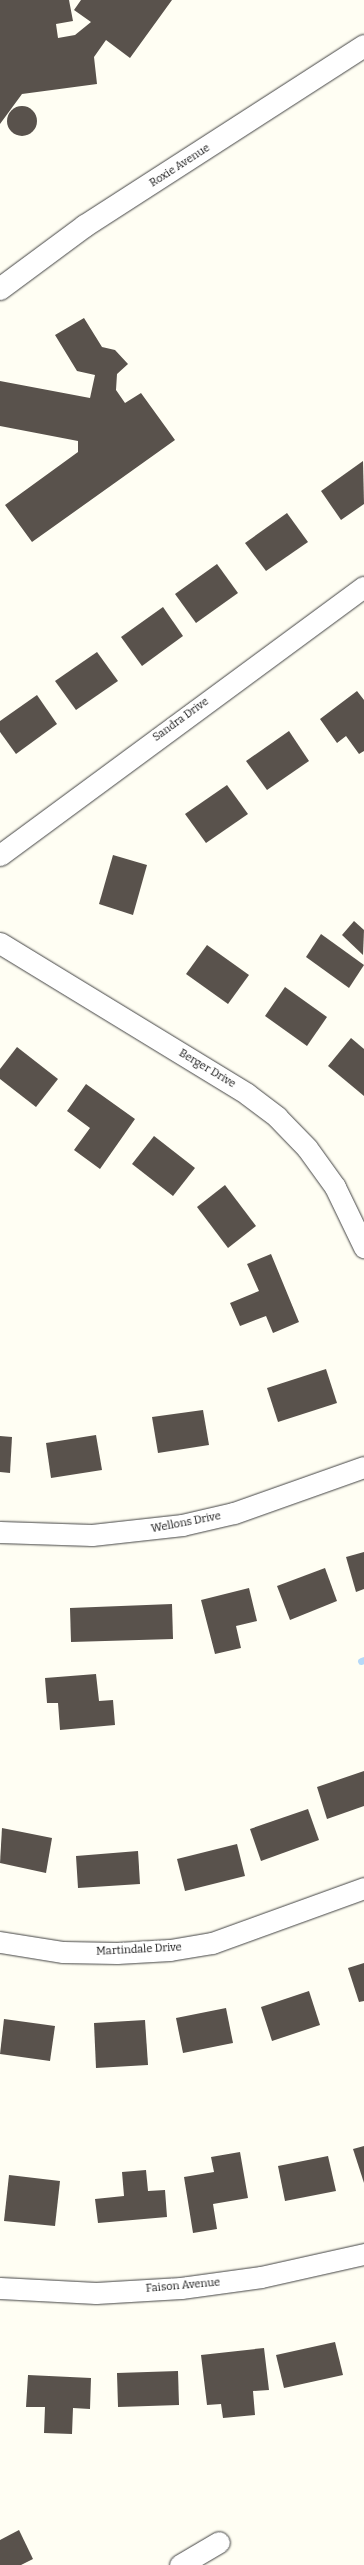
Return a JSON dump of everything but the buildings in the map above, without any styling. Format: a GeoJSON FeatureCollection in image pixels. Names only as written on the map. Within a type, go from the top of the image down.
{"type":"FeatureCollection","features":[{"type":"Feature","properties":{"kind":"street","name":"Roxie Avenue"},"geometry":{"type":"LineString","coordinates":[[0,289],[85,226],[364,46]]}},
{"type":"Feature","properties":{"kind":"street","name":"Sandra Drive"},"geometry":{"type":"LineString","coordinates":[[0,855],[364,587]]}},
{"type":"Feature","properties":{"kind":"street","name":"Berger Drive"},"geometry":{"type":"LineString","coordinates":[[0,943],[247,1094],[277,1117],[307,1148],[335,1187],[364,1246]]}},
{"type":"Feature","properties":{"kind":"street","name":"Wellons Drive"},"geometry":{"type":"LineString","coordinates":[[0,1532],[92,1536],[182,1525],[234,1513],[364,1467]]}},
{"type":"Feature","properties":{"kind":"street","name":"Martindale Drive"},"geometry":{"type":"LineString","coordinates":[[0,1942],[63,1952],[116,1953],[170,1950],[212,1943],[364,1888]]}},
{"type":"Feature","properties":{"kind":"street","name":"Faison Avenue"},"geometry":{"type":"LineString","coordinates":[[0,2288],[96,2293],[182,2288],[261,2277],[364,2254]]}},
{"type":"Feature","properties":{"kind":"street"},"geometry":{"type":"LineString","coordinates":[[180,2565],[219,2542]]}}]}
